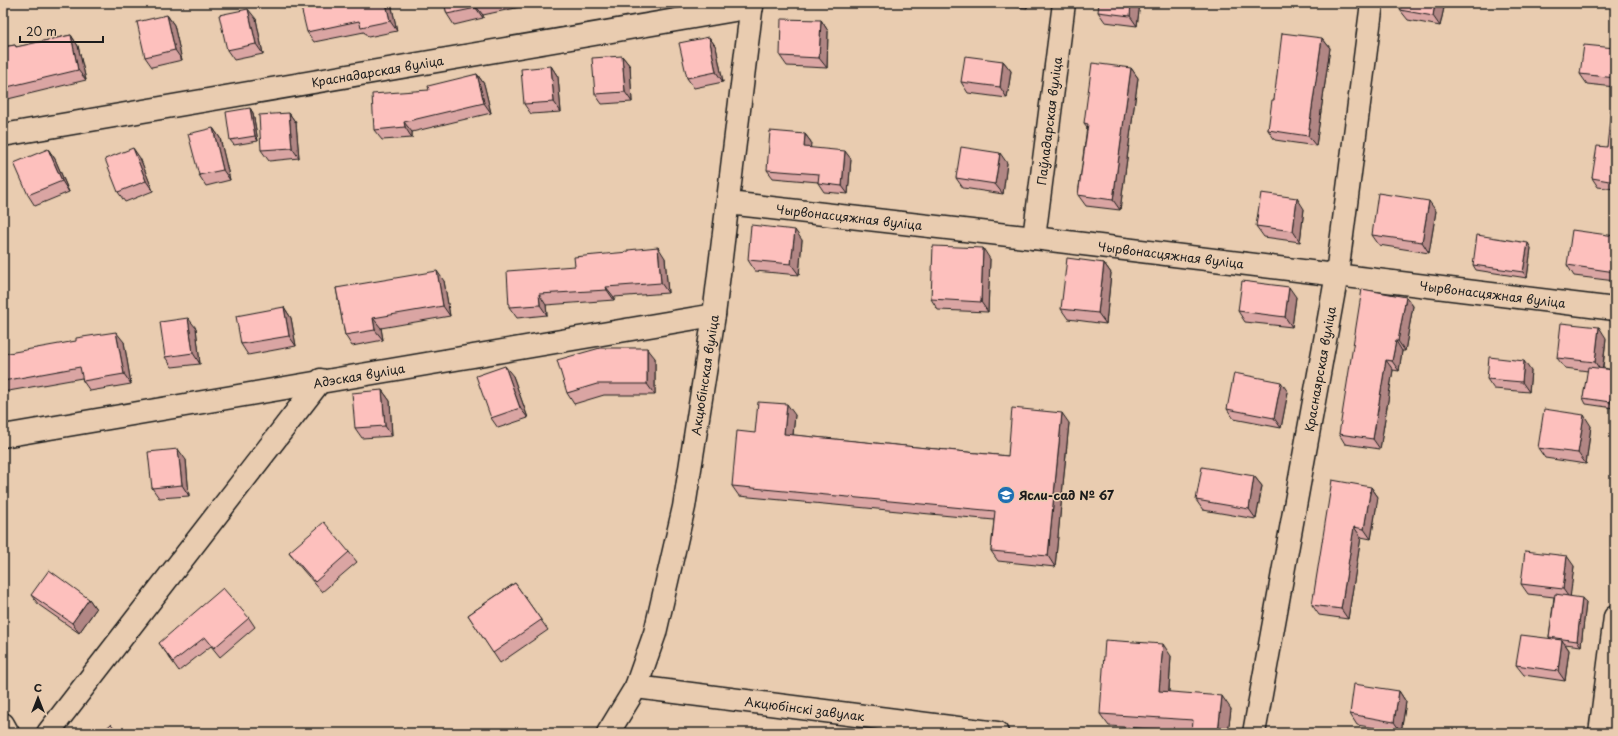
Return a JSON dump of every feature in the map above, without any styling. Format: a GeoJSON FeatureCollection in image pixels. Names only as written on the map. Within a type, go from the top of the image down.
{"type":"FeatureCollection","features":[{"type":"Feature","properties":{"kind":"street","name":"Паўладарская вуліца"},"geometry":{"type":"LineString","coordinates":[[1034,238],[1064,3]]}},
{"type":"Feature","properties":{"kind":"street","name":"Краснаярская вуліца"},"geometry":{"type":"LineString","coordinates":[[1254,733],[1337,274],[1372,3]]}},
{"type":"Feature","properties":{"kind":"street","name":"Краснадарская вуліца"},"geometry":{"type":"LineString","coordinates":[[3,135],[752,5]]}},
{"type":"Feature","properties":{"kind":"street","name":"Акцюбінская вуліца"},"geometry":{"type":"LineString","coordinates":[[608,733],[636,687],[655,633],[684,508],[714,315],[752,5]]}},
{"type":"Feature","properties":{"kind":"street","name":"Чырвонасцяжная вуліца"},"geometry":{"type":"LineString","coordinates":[[728,203],[1034,238],[1615,308]]}},
{"type":"Feature","properties":{"kind":"street","name":"Адэская вуліца"},"geometry":{"type":"LineString","coordinates":[[3,436],[321,380],[714,315]]}},
{"type":"Feature","properties":{"kind":"street"},"geometry":{"type":"LineString","coordinates":[[48,733],[321,380]]}},
{"type":"Feature","properties":{"kind":"street"},"geometry":{"type":"LineString","coordinates":[[1600,733],[1609,712],[1615,617]]}},
{"type":"Feature","properties":{"kind":"street","name":"Акцюбінскі завулак"},"geometry":{"type":"LineString","coordinates":[[636,687],[997,733]]}},
{"type":"Feature","properties":{"kind":"street"},"geometry":{"type":"LineString","coordinates":[[3,724],[8,733]]}},
{"type":"Feature","properties":{"kind":"building"},"geometry":{"type":"Polygon","coordinates":[[[300,3],[386,3],[390,21],[361,27],[359,21],[307,32],[300,3]]]}},
{"type":"Feature","properties":{"kind":"building"},"geometry":{"type":"Polygon","coordinates":[[[444,3],[484,3],[475,5],[476,8],[447,14],[444,3]]]}},
{"type":"Feature","properties":{"kind":"building"},"geometry":{"type":"Polygon","coordinates":[[[1099,3],[1131,3],[1130,16],[1098,12],[1099,3]]]}},
{"type":"Feature","properties":{"kind":"building"},"geometry":{"type":"Polygon","coordinates":[[[1402,3],[1435,3],[1433,16],[1400,10],[1402,3]]]}},
{"type":"Feature","properties":{"kind":"building"},"geometry":{"type":"Polygon","coordinates":[[[248,9],[256,44],[227,50],[219,15],[248,9]]]}},
{"type":"Feature","properties":{"kind":"building"},"geometry":{"type":"Polygon","coordinates":[[[167,15],[175,50],[145,57],[137,22],[167,15]]]}},
{"type":"Feature","properties":{"kind":"building"},"geometry":{"type":"Polygon","coordinates":[[[781,19],[821,20],[819,58],[780,56],[781,19]]]}},
{"type":"Feature","properties":{"kind":"building"},"geometry":{"type":"Polygon","coordinates":[[[1282,33],[1322,38],[1308,136],[1268,130],[1272,100],[1274,100],[1282,33]]]}},
{"type":"Feature","properties":{"kind":"building"},"geometry":{"type":"Polygon","coordinates":[[[71,35],[78,70],[3,88],[3,47],[15,45],[16,47],[71,35]]]}},
{"type":"Feature","properties":{"kind":"building"},"geometry":{"type":"Polygon","coordinates":[[[709,37],[716,72],[687,78],[679,43],[709,37]]]}},
{"type":"Feature","properties":{"kind":"building"},"geometry":{"type":"Polygon","coordinates":[[[1584,45],[1615,48],[1615,78],[1580,74],[1584,45]]]}},
{"type":"Feature","properties":{"kind":"building"},"geometry":{"type":"Polygon","coordinates":[[[622,56],[625,92],[595,94],[592,58],[622,56]]]}},
{"type":"Feature","properties":{"kind":"building"},"geometry":{"type":"Polygon","coordinates":[[[965,56],[1003,61],[1000,87],[961,82],[965,56]]]}},
{"type":"Feature","properties":{"kind":"building"},"geometry":{"type":"Polygon","coordinates":[[[1092,63],[1131,68],[1113,200],[1078,195],[1088,124],[1084,123],[1092,63]]]}},
{"type":"Feature","properties":{"kind":"building"},"geometry":{"type":"Polygon","coordinates":[[[551,66],[554,102],[524,104],[521,69],[551,66]]]}},
{"type":"Feature","properties":{"kind":"building"},"geometry":{"type":"Polygon","coordinates":[[[477,74],[484,103],[404,122],[405,127],[374,130],[372,94],[429,90],[428,86],[477,74]]]}},
{"type":"Feature","properties":{"kind":"building"},"geometry":{"type":"Polygon","coordinates":[[[250,108],[255,136],[230,140],[226,112],[250,108]]]}},
{"type":"Feature","properties":{"kind":"building"},"geometry":{"type":"Polygon","coordinates":[[[1611,109],[1615,110],[1615,182],[1592,178],[1597,146],[1607,147],[1611,109]]]}},
{"type":"Feature","properties":{"kind":"building"},"geometry":{"type":"Polygon","coordinates":[[[289,113],[292,148],[261,150],[259,115],[289,113]]]}},
{"type":"Feature","properties":{"kind":"building"},"geometry":{"type":"Polygon","coordinates":[[[213,128],[223,170],[199,175],[188,134],[213,128]]]}},
{"type":"Feature","properties":{"kind":"building"},"geometry":{"type":"Polygon","coordinates":[[[770,131],[805,134],[804,147],[845,151],[842,186],[818,183],[819,174],[767,170],[770,131]]]}},
{"type":"Feature","properties":{"kind":"building"},"geometry":{"type":"Polygon","coordinates":[[[961,147],[1000,153],[995,184],[956,178],[961,147]]]}},
{"type":"Feature","properties":{"kind":"building"},"geometry":{"type":"Polygon","coordinates":[[[133,148],[146,181],[118,192],[105,159],[133,148]]]}},
{"type":"Feature","properties":{"kind":"building"},"geometry":{"type":"Polygon","coordinates":[[[48,149],[62,181],[28,195],[14,163],[48,149]]]}},
{"type":"Feature","properties":{"kind":"building"},"geometry":{"type":"Polygon","coordinates":[[[1261,193],[1297,198],[1293,231],[1256,226],[1261,193]]]}},
{"type":"Feature","properties":{"kind":"building"},"geometry":{"type":"Polygon","coordinates":[[[1378,193],[1429,201],[1422,242],[1372,235],[1378,193]]]}},
{"type":"Feature","properties":{"kind":"building"},"geometry":{"type":"Polygon","coordinates":[[[751,225],[795,230],[791,264],[748,260],[751,225]]]}},
{"type":"Feature","properties":{"kind":"building"},"geometry":{"type":"Polygon","coordinates":[[[1572,230],[1615,236],[1615,272],[1567,265],[1572,230]]]}},
{"type":"Feature","properties":{"kind":"building"},"geometry":{"type":"Polygon","coordinates":[[[1477,235],[1528,243],[1523,272],[1473,265],[1477,235]]]}},
{"type":"Feature","properties":{"kind":"building"},"geometry":{"type":"Polygon","coordinates":[[[933,246],[983,248],[981,302],[931,299],[933,246]]]}},
{"type":"Feature","properties":{"kind":"building"},"geometry":{"type":"Polygon","coordinates":[[[658,247],[661,283],[606,287],[607,290],[539,294],[540,305],[509,307],[507,271],[575,266],[574,257],[628,252],[628,250],[658,247]]]}},
{"type":"Feature","properties":{"kind":"building"},"geometry":{"type":"Polygon","coordinates":[[[1067,258],[1104,263],[1098,313],[1061,309],[1067,258]]]}},
{"type":"Feature","properties":{"kind":"building"},"geometry":{"type":"Polygon","coordinates":[[[437,271],[443,306],[373,318],[375,330],[345,335],[336,288],[437,271]]]}},
{"type":"Feature","properties":{"kind":"building"},"geometry":{"type":"Polygon","coordinates":[[[1242,281],[1289,287],[1285,317],[1238,311],[1242,281]]]}},
{"type":"Feature","properties":{"kind":"building"},"geometry":{"type":"Polygon","coordinates":[[[1362,289],[1406,297],[1398,341],[1396,341],[1392,361],[1386,360],[1373,439],[1339,434],[1362,289]]]}},
{"type":"Feature","properties":{"kind":"building"},"geometry":{"type":"Polygon","coordinates":[[[284,307],[289,336],[241,344],[236,316],[284,307]]]}},
{"type":"Feature","properties":{"kind":"building"},"geometry":{"type":"Polygon","coordinates":[[[188,318],[193,353],[165,357],[160,322],[188,318]]]}},
{"type":"Feature","properties":{"kind":"building"},"geometry":{"type":"Polygon","coordinates":[[[1561,323],[1599,327],[1595,362],[1557,358],[1561,323]]]}},
{"type":"Feature","properties":{"kind":"building"},"geometry":{"type":"Polygon","coordinates":[[[116,332],[124,374],[83,381],[80,367],[3,381],[3,354],[76,341],[76,338],[116,332]]]}},
{"type":"Feature","properties":{"kind":"building"},"geometry":{"type":"Polygon","coordinates":[[[600,348],[647,348],[647,384],[597,384],[567,393],[557,360],[600,348]]]}},
{"type":"Feature","properties":{"kind":"building"},"geometry":{"type":"Polygon","coordinates":[[[1489,357],[1524,361],[1522,382],[1487,379],[1489,357]]]}},
{"type":"Feature","properties":{"kind":"building"},"geometry":{"type":"Polygon","coordinates":[[[505,366],[520,408],[491,418],[476,376],[505,366]]]}},
{"type":"Feature","properties":{"kind":"building"},"geometry":{"type":"Polygon","coordinates":[[[1588,367],[1614,370],[1610,402],[1583,398],[1588,367]]]}},
{"type":"Feature","properties":{"kind":"building"},"geometry":{"type":"Polygon","coordinates":[[[1234,373],[1281,382],[1274,418],[1227,409],[1234,373]]]}},
{"type":"Feature","properties":{"kind":"building"},"geometry":{"type":"Polygon","coordinates":[[[382,390],[385,426],[355,428],[352,393],[382,390]]]}},
{"type":"Feature","properties":{"kind":"building"},"geometry":{"type":"Polygon","coordinates":[[[758,402],[787,404],[784,434],[1008,456],[1012,408],[1062,413],[1048,556],[991,551],[995,511],[732,486],[737,431],[755,433],[758,402]]]}},
{"type":"Feature","properties":{"kind":"building"},"geometry":{"type":"Polygon","coordinates":[[[1544,409],[1584,415],[1578,453],[1538,448],[1544,409]]]}},
{"type":"Feature","properties":{"kind":"building"},"geometry":{"type":"Polygon","coordinates":[[[178,449],[182,485],[152,488],[148,452],[178,449]]]}},
{"type":"Feature","properties":{"kind":"building"},"geometry":{"type":"Polygon","coordinates":[[[1202,467],[1254,476],[1249,509],[1196,500],[1202,467]]]}},
{"type":"Feature","properties":{"kind":"building"},"geometry":{"type":"Polygon","coordinates":[[[1332,480],[1371,487],[1364,529],[1354,527],[1341,609],[1312,605],[1332,480]]]}},
{"type":"Feature","properties":{"kind":"building"},"geometry":{"type":"Polygon","coordinates":[[[324,522],[349,552],[315,582],[289,552],[324,522]]]}},
{"type":"Feature","properties":{"kind":"building"},"geometry":{"type":"Polygon","coordinates":[[[1525,551],[1567,556],[1563,589],[1521,584],[1525,551]]]}},
{"type":"Feature","properties":{"kind":"building"},"geometry":{"type":"Polygon","coordinates":[[[49,570],[89,599],[72,623],[31,595],[49,570]]]}},
{"type":"Feature","properties":{"kind":"building"},"geometry":{"type":"Polygon","coordinates":[[[515,583],[541,620],[493,653],[468,615],[515,583]]]}},
{"type":"Feature","properties":{"kind":"building"},"geometry":{"type":"Polygon","coordinates":[[[223,588],[249,618],[214,648],[205,637],[173,662],[159,643],[223,588]]]}},
{"type":"Feature","properties":{"kind":"building"},"geometry":{"type":"Polygon","coordinates":[[[1555,594],[1582,598],[1577,641],[1549,637],[1555,594]]]}},
{"type":"Feature","properties":{"kind":"building"},"geometry":{"type":"Polygon","coordinates":[[[1521,635],[1562,640],[1558,671],[1516,665],[1521,635]]]}},
{"type":"Feature","properties":{"kind":"building"},"geometry":{"type":"Polygon","coordinates":[[[1105,640],[1163,644],[1159,691],[1222,696],[1218,733],[1192,733],[1193,720],[1100,714],[1105,640]]]}},
{"type":"Feature","properties":{"kind":"building"},"geometry":{"type":"Polygon","coordinates":[[[1354,684],[1399,691],[1394,722],[1350,714],[1354,684]]]}},
{"type":"Feature","properties":{"kind":"building"},"geometry":{"type":"Polygon","coordinates":[[[111,724],[119,733],[101,733],[111,724]]]}},
{"type":"Feature","properties":{"kind":"place","name":"Ясли-сад № 67"},"geometry":{"type":"Point","coordinates":[1006,495]}}]}
